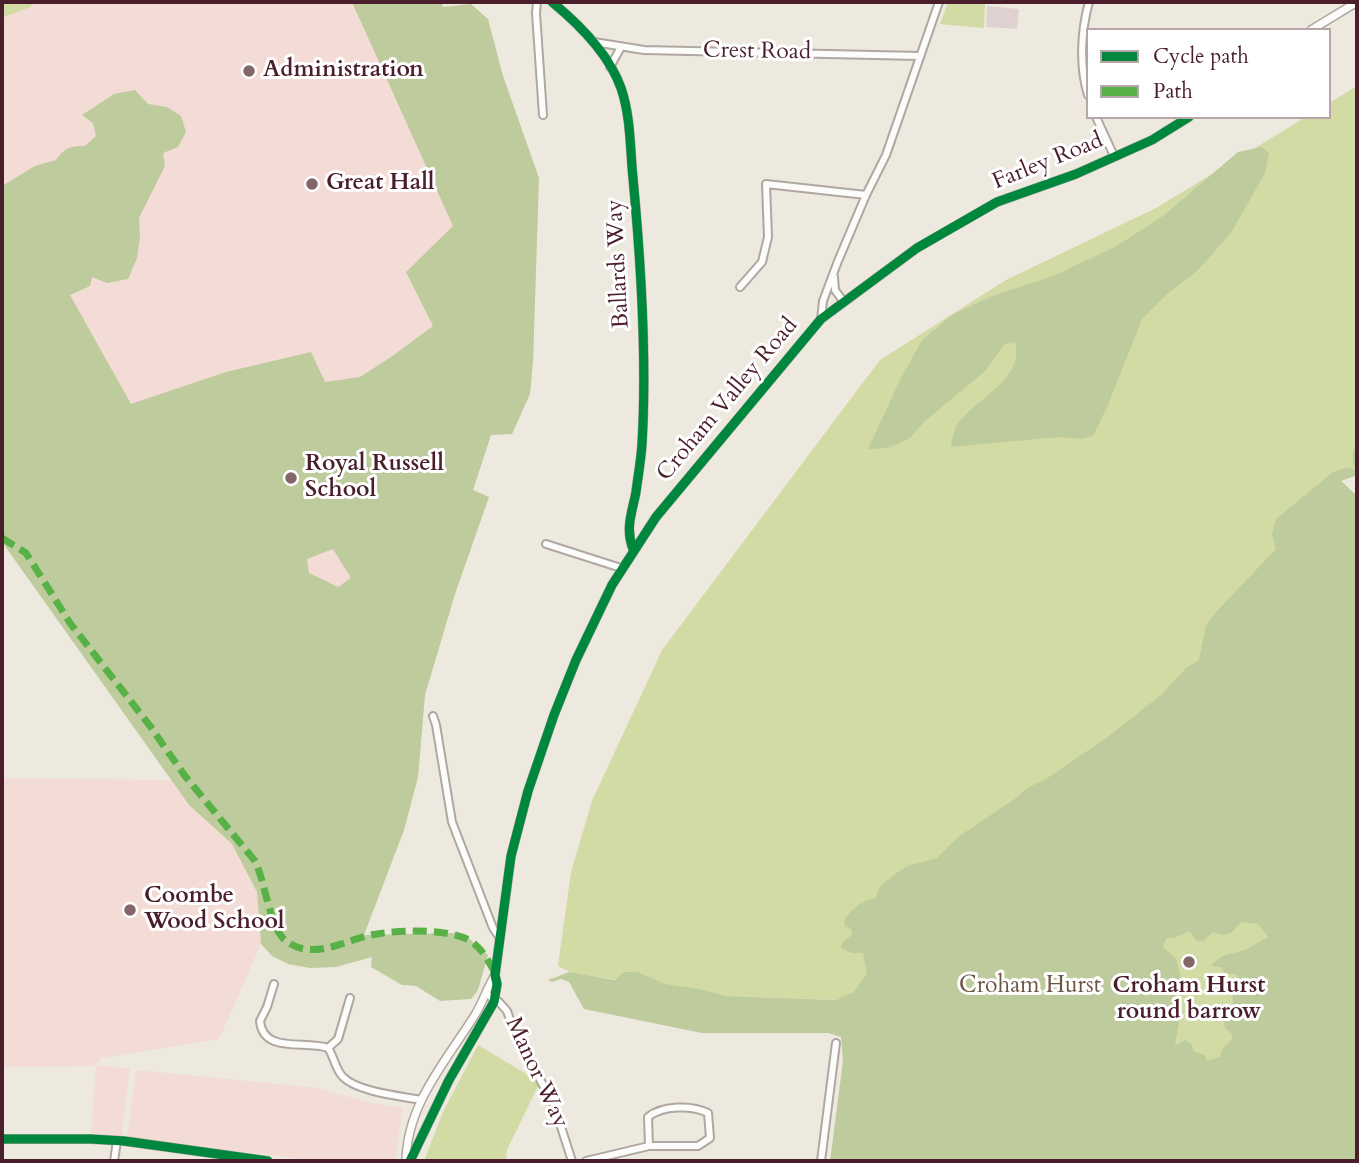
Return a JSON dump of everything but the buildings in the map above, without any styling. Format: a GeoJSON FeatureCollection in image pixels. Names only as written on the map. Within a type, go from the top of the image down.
{"type":"FeatureCollection","features":[{"type":"Feature","properties":{"kind":"street"},"geometry":{"type":"LineString","coordinates":[[537,2],[543,115]]}},
{"type":"Feature","properties":{"kind":"street","name":"Ballards Way"},"geometry":{"type":"LineString","coordinates":[[552,2],[569,15],[594,42],[621,87],[627,116],[640,279],[643,399],[642,447],[636,493],[628,524],[628,536],[633,549]]}},
{"type":"Feature","properties":{"kind":"street","name":"Croham Valley Road"},"geometry":{"type":"LineString","coordinates":[[408,1161],[411,1127],[421,1100],[433,1076],[477,1012],[495,975],[511,856],[528,791],[572,671],[621,568],[633,549],[699,463],[821,319],[823,301],[834,271],[886,155],[939,2]]}},
{"type":"Feature","properties":{"kind":"street"},"geometry":{"type":"LineString","coordinates":[[1086,83],[1083,41],[1089,2]]}},
{"type":"Feature","properties":{"kind":"street"},"geometry":{"type":"LineString","coordinates":[[1314,28],[1357,2]]}},
{"type":"Feature","properties":{"kind":"street","name":"Crest Road"},"geometry":{"type":"LineString","coordinates":[[594,42],[621,47],[920,57]]}},
{"type":"Feature","properties":{"kind":"street"},"geometry":{"type":"LineString","coordinates":[[610,67],[621,47]]}},
{"type":"Feature","properties":{"kind":"street"},"geometry":{"type":"LineString","coordinates":[[1097,119],[1114,156]]}},
{"type":"Feature","properties":{"kind":"street","name":"Farley Road"},"geometry":{"type":"LineString","coordinates":[[821,319],[917,248],[997,202],[1076,173],[1152,140],[1186,119]]}},
{"type":"Feature","properties":{"kind":"street"},"geometry":{"type":"LineString","coordinates":[[740,287],[762,262],[768,237],[766,184],[866,195]]}},
{"type":"Feature","properties":{"kind":"street"},"geometry":{"type":"LineString","coordinates":[[834,271],[834,286],[844,301]]}},
{"type":"Feature","properties":{"kind":"street"},"geometry":{"type":"LineString","coordinates":[[546,544],[621,568]]}},
{"type":"Feature","properties":{"kind":"street"},"geometry":{"type":"LineString","coordinates":[[433,716],[452,821],[493,928],[500,938]]}},
{"type":"Feature","properties":{"kind":"street","name":"Croham Valley Road"},"geometry":{"type":"LineString","coordinates":[[408,1161],[449,1080],[488,1014],[497,984],[495,975]]}},
{"type":"Feature","properties":{"kind":"street"},"geometry":{"type":"LineString","coordinates":[[274,984],[260,1021],[263,1033],[268,1039],[285,1044],[328,1048],[338,1039],[350,998]]}},
{"type":"Feature","properties":{"kind":"street","name":"Manor Way"},"geometry":{"type":"LineString","coordinates":[[486,994],[507,1011],[516,1036],[551,1098],[562,1124],[572,1161]]}},
{"type":"Feature","properties":{"kind":"street"},"geometry":{"type":"LineString","coordinates":[[821,1161],[836,1043]]}},
{"type":"Feature","properties":{"kind":"street"},"geometry":{"type":"LineString","coordinates":[[328,1048],[340,1074],[360,1087],[421,1100]]}},
{"type":"Feature","properties":{"kind":"street"},"geometry":{"type":"LineString","coordinates":[[586,1161],[649,1146],[698,1146],[710,1138],[708,1113],[697,1107],[657,1110],[648,1117],[649,1146]]}},
{"type":"Feature","properties":{"kind":"street"},"geometry":{"type":"LineString","coordinates":[[2,1139],[117,1141],[268,1161]]}},
{"type":"Feature","properties":{"kind":"street"},"geometry":{"type":"LineString","coordinates":[[114,1161],[117,1141]]}},
{"type":"Feature","properties":{"kind":"shaded area","name":"Royal Russell School"},"geometry":{"type":"Polygon","coordinates":[[[2,2],[441,2],[443,7],[471,4],[488,19],[503,76],[539,178],[530,394],[512,434],[491,435],[473,490],[489,497],[455,594],[425,695],[418,777],[404,830],[363,936],[2,313],[2,2]]]}},
{"type":"Feature","properties":{"kind":"shaded area"},"geometry":{"type":"Polygon","coordinates":[[[987,6],[1019,9],[1017,29],[986,27],[987,6]]]}},
{"type":"Feature","properties":{"kind":"shaded area","name":"Coombe Wood School"},"geometry":{"type":"Polygon","coordinates":[[[2,778],[171,780],[189,805],[232,844],[257,892],[261,944],[219,1039],[101,1058],[97,1065],[130,1069],[121,1137],[91,1133],[96,1066],[2,1067],[2,778]]]}},
{"type":"Feature","properties":{"kind":"shaded area"},"geometry":{"type":"Polygon","coordinates":[[[136,1070],[318,1088],[370,1103],[403,1108],[395,1161],[318,1161],[127,1138],[136,1070]]]}},
{"type":"Feature","properties":{"kind":"green space"},"geometry":{"type":"Polygon","coordinates":[[[2,2],[36,2],[4,17],[2,2]]]}},
{"type":"Feature","properties":{"kind":"green space","name":"Royal Russell School"},"geometry":{"type":"Polygon","coordinates":[[[352,2],[441,2],[443,7],[471,4],[488,19],[503,76],[539,178],[530,394],[512,434],[491,435],[473,490],[489,497],[455,594],[425,695],[418,777],[404,830],[364,935],[453,933],[466,936],[488,955],[478,990],[471,999],[440,1001],[416,986],[402,985],[371,967],[372,957],[336,967],[310,968],[288,964],[272,956],[261,944],[257,892],[232,844],[189,805],[2,542],[2,186],[35,166],[56,160],[68,148],[85,146],[96,136],[93,123],[82,115],[114,94],[135,90],[148,104],[167,107],[181,116],[186,132],[178,147],[163,153],[165,166],[139,218],[137,258],[128,279],[107,283],[92,277],[90,286],[70,295],[131,404],[226,372],[311,352],[325,382],[360,377],[433,326],[406,272],[453,226],[352,2]],[[333,549],[307,559],[309,573],[338,587],[351,578],[333,549]]]}},
{"type":"Feature","properties":{"kind":"green space"},"geometry":{"type":"Polygon","coordinates":[[[948,2],[985,2],[984,28],[940,24],[948,2]]]}},
{"type":"Feature","properties":{"kind":"green space"},"geometry":{"type":"Polygon","coordinates":[[[1357,86],[1357,475],[1341,481],[1357,496],[1357,1161],[866,1001],[726,996],[572,973],[558,966],[571,872],[592,801],[662,650],[880,360],[1006,280],[1156,208],[1303,119],[1331,119],[1331,102],[1357,86]]]}},
{"type":"Feature","properties":{"kind":"green space"},"geometry":{"type":"Polygon","coordinates":[[[1262,147],[1269,153],[1265,173],[1231,233],[1198,270],[1166,295],[1142,319],[1093,436],[951,447],[957,425],[997,387],[1013,366],[1015,342],[1005,344],[985,371],[925,421],[910,438],[888,448],[868,449],[922,340],[952,315],[992,296],[1053,276],[1115,247],[1163,216],[1238,152],[1262,147]]]}},
{"type":"Feature","properties":{"kind":"green space","name":"Croham Hurst"},"geometry":{"type":"Polygon","coordinates":[[[1357,443],[1357,475],[1341,481],[1357,496],[1357,1161],[830,1161],[843,1061],[841,1037],[828,1033],[702,1033],[584,1009],[569,982],[561,979],[552,982],[548,980],[569,972],[615,980],[624,972],[638,972],[665,984],[726,996],[836,1000],[854,992],[867,973],[863,953],[852,953],[841,948],[843,942],[852,935],[852,930],[845,926],[844,920],[851,912],[875,898],[881,885],[898,872],[908,866],[937,858],[958,837],[1027,788],[1046,779],[1109,736],[1161,695],[1186,668],[1199,660],[1206,625],[1276,549],[1272,534],[1276,519],[1333,472],[1345,468],[1355,469],[1357,443]],[[1241,922],[1231,933],[1222,935],[1213,932],[1203,941],[1196,941],[1190,931],[1174,938],[1166,938],[1163,948],[1176,958],[1181,980],[1187,982],[1180,998],[1182,1005],[1175,1045],[1185,1040],[1192,1044],[1193,1051],[1205,1055],[1207,1061],[1220,1057],[1221,1051],[1233,1038],[1225,1028],[1224,1021],[1233,1011],[1233,998],[1229,991],[1238,977],[1224,973],[1221,967],[1211,966],[1225,955],[1247,949],[1268,937],[1258,924],[1241,922]]]}},
{"type":"Feature","properties":{"kind":"green space"},"geometry":{"type":"Polygon","coordinates":[[[478,1045],[540,1082],[507,1150],[506,1161],[424,1161],[443,1112],[478,1045]]]}},
{"type":"Feature","properties":{"kind":"marked path"},"geometry":{"type":"LineString","coordinates":[[2,538],[26,553],[70,623],[185,776],[255,861],[275,925],[285,940],[296,947],[319,949],[387,933],[439,932],[463,937],[472,942],[482,951],[494,971]]}},
{"type":"Feature","properties":{"kind":"cycle path"},"geometry":{"type":"LineString","coordinates":[[552,2],[583,30],[609,63],[621,88],[628,122],[641,277],[644,379],[642,450],[629,527],[633,549]]}},
{"type":"Feature","properties":{"kind":"cycle path"},"geometry":{"type":"LineString","coordinates":[[410,1161],[449,1080],[494,1002],[497,984],[495,975],[511,856],[528,791],[554,715],[576,660],[612,585],[656,517],[821,319],[917,248],[997,202],[1076,174],[1152,140],[1186,119]]}},
{"type":"Feature","properties":{"kind":"cycle path"},"geometry":{"type":"LineString","coordinates":[[2,1139],[124,1141],[268,1161]]}},
{"type":"Feature","properties":{"kind":"place","name":"Administration"},"geometry":{"type":"Point","coordinates":[249,71]}},
{"type":"Feature","properties":{"kind":"place","name":"Great Hall"},"geometry":{"type":"Point","coordinates":[312,184]}},
{"type":"Feature","properties":{"kind":"place","name":"Royal Russell School"},"geometry":{"type":"Point","coordinates":[291,478]}},
{"type":"Feature","properties":{"kind":"place","name":"Coombe Wood School"},"geometry":{"type":"Point","coordinates":[130,910]}},
{"type":"Feature","properties":{"kind":"place","name":"Croham Hurst round barrow"},"geometry":{"type":"Point","coordinates":[1189,962]}}]}
